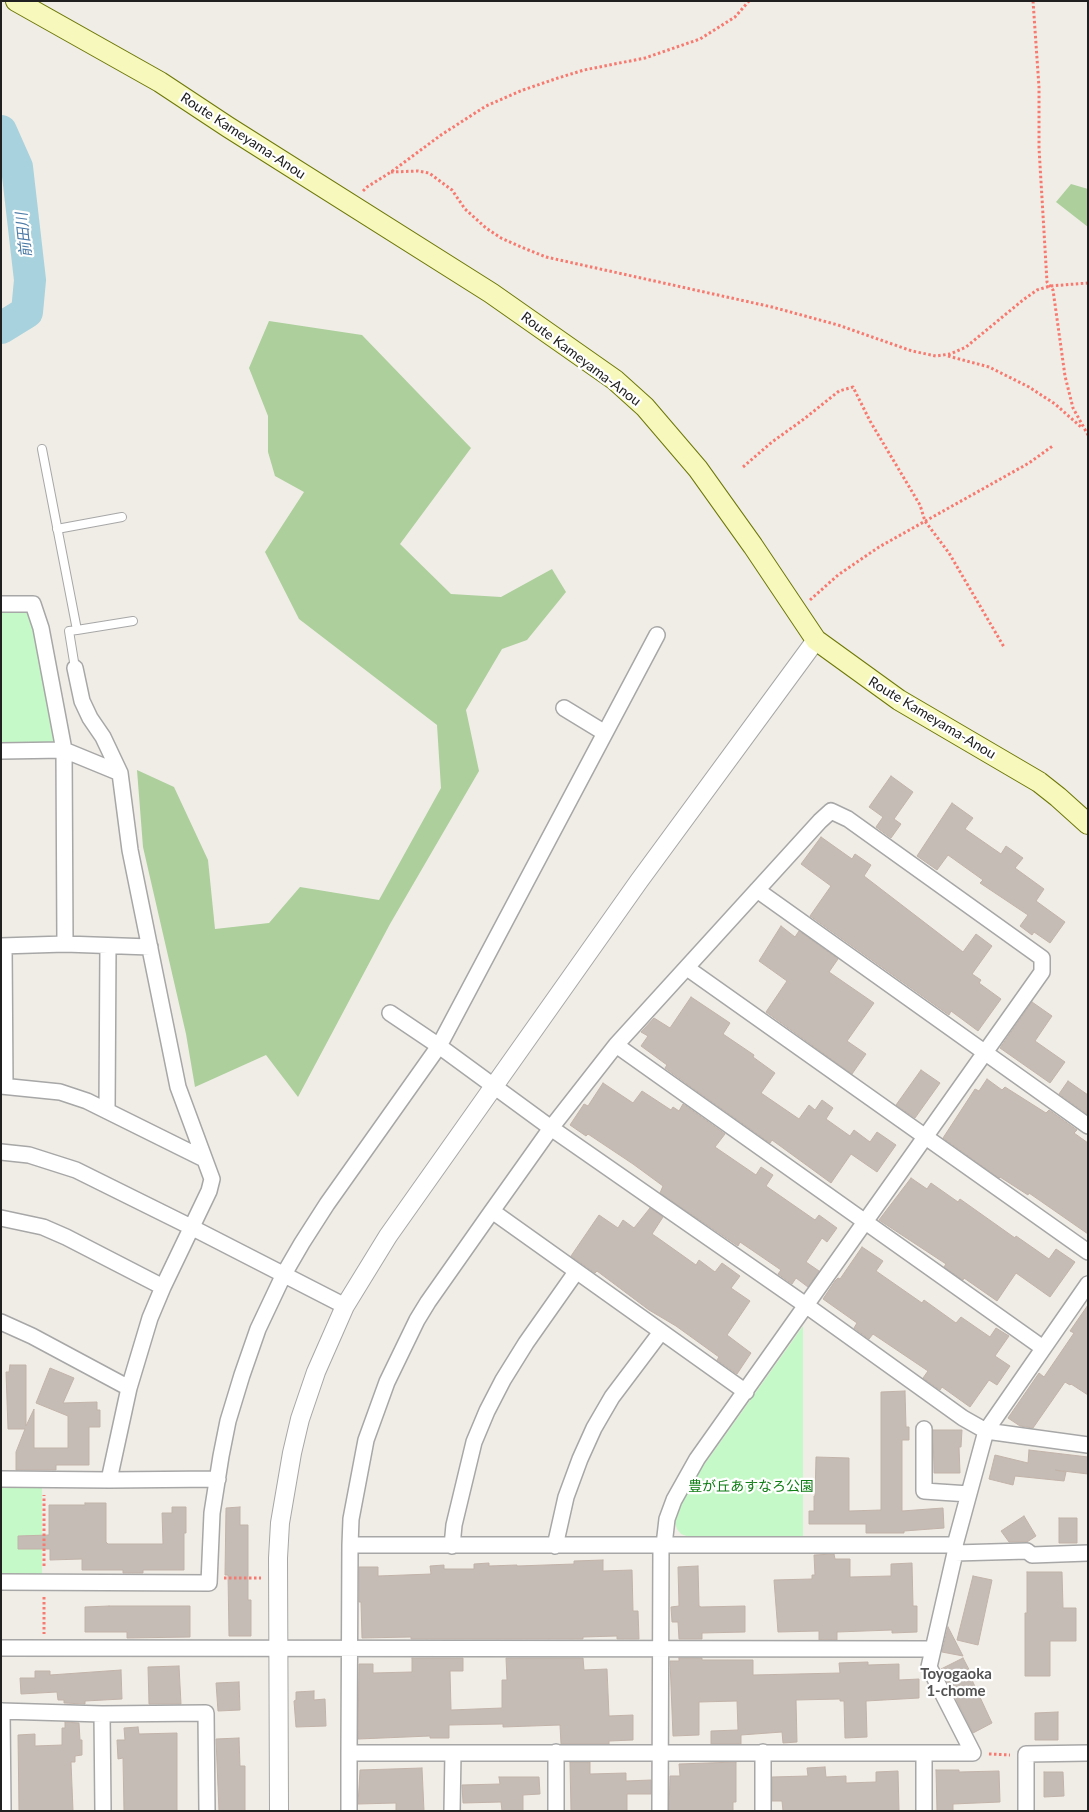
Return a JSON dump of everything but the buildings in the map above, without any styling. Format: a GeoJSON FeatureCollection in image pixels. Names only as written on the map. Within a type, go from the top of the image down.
{"type":"FeatureCollection","features":[{"type":"Feature","properties":{"kind":"main road","name":"Route Kameyama-Anou"},"geometry":{"type":"LineString","coordinates":[[19,2],[160,82],[491,293],[615,380],[646,407],[698,469],[753,546],[816,640],[899,700],[1039,782],[1058,796],[1088,824]]}},
{"type":"Feature","properties":{"kind":"street"},"geometry":{"type":"LineString","coordinates":[[1,604],[34,604],[41,628],[64,750],[65,944]]}},
{"type":"Feature","properties":{"kind":"street"},"geometry":{"type":"LineString","coordinates":[[1,1582],[209,1583],[212,1513],[228,1421],[258,1329],[284,1274],[327,1204],[439,1046],[657,636]]}},
{"type":"Feature","properties":{"kind":"street"},"geometry":{"type":"LineString","coordinates":[[279,1811],[278,1558],[280,1532],[292,1453],[316,1372],[345,1306],[388,1236],[494,1086],[639,881],[816,640]]}},
{"type":"Feature","properties":{"kind":"street"},"geometry":{"type":"LineString","coordinates":[[75,668],[82,701],[120,773],[130,850],[178,1087],[212,1179],[209,1191],[191,1226],[150,1318],[129,1388],[109,1480]]}},
{"type":"Feature","properties":{"kind":"street"},"geometry":{"type":"LineString","coordinates":[[564,708],[605,733]]}},
{"type":"Feature","properties":{"kind":"street"},"geometry":{"type":"LineString","coordinates":[[1,751],[64,750],[120,773]]}},
{"type":"Feature","properties":{"kind":"street"},"geometry":{"type":"LineString","coordinates":[[349,1811],[348,1672],[350,1648],[351,1520],[366,1440],[387,1382],[417,1320],[428,1302],[551,1128],[616,1045],[831,811],[848,819],[1042,958],[1042,972],[684,1480],[667,1519],[662,1545],[660,1811]]}},
{"type":"Feature","properties":{"kind":"street"},"geometry":{"type":"LineString","coordinates":[[757,890],[1088,1126]]}},
{"type":"Feature","properties":{"kind":"street"},"geometry":{"type":"LineString","coordinates":[[150,947],[65,944],[3,946],[3,1086],[60,1092],[87,1100],[204,1159]]}},
{"type":"Feature","properties":{"kind":"street"},"geometry":{"type":"LineString","coordinates":[[107,1110],[108,946]]}},
{"type":"Feature","properties":{"kind":"street"},"geometry":{"type":"LineString","coordinates":[[687,968],[1088,1252]]}},
{"type":"Feature","properties":{"kind":"street"},"geometry":{"type":"LineString","coordinates":[[390,1013],[963,1418],[986,1431],[1088,1445]]}},
{"type":"Feature","properties":{"kind":"street"},"geometry":{"type":"LineString","coordinates":[[616,1045],[1043,1348]]}},
{"type":"Feature","properties":{"kind":"street"},"geometry":{"type":"LineString","coordinates":[[1,1152],[29,1155],[76,1170],[191,1226],[345,1306]]}},
{"type":"Feature","properties":{"kind":"street"},"geometry":{"type":"LineString","coordinates":[[492,1211],[746,1392]]}},
{"type":"Feature","properties":{"kind":"street"},"geometry":{"type":"LineString","coordinates":[[1,1218],[43,1227],[163,1287]]}},
{"type":"Feature","properties":{"kind":"street"},"geometry":{"type":"LineString","coordinates":[[452,1546],[454,1525],[474,1442],[502,1380],[576,1272]]}},
{"type":"Feature","properties":{"kind":"street"},"geometry":{"type":"LineString","coordinates":[[349,1752],[973,1753],[929,1667],[955,1549],[986,1431],[1088,1284]]}},
{"type":"Feature","properties":{"kind":"street"},"geometry":{"type":"LineString","coordinates":[[1,1322],[32,1336],[129,1388]]}},
{"type":"Feature","properties":{"kind":"street"},"geometry":{"type":"LineString","coordinates":[[555,1546],[566,1497],[594,1428],[612,1398],[661,1332]]}},
{"type":"Feature","properties":{"kind":"street"},"geometry":{"type":"LineString","coordinates":[[924,1429],[924,1491],[969,1494]]}},
{"type":"Feature","properties":{"kind":"street"},"geometry":{"type":"LineString","coordinates":[[1,1479],[218,1479]]}},
{"type":"Feature","properties":{"kind":"street"},"geometry":{"type":"LineString","coordinates":[[350,1545],[662,1545],[955,1549],[1027,1551],[1032,1555],[1088,1554]]}},
{"type":"Feature","properties":{"kind":"street"},"geometry":{"type":"LineString","coordinates":[[1,1648],[933,1649]]}},
{"type":"Feature","properties":{"kind":"street"},"geometry":{"type":"LineString","coordinates":[[3,1811],[2,1711],[102,1714],[206,1712],[207,1811]]}},
{"type":"Feature","properties":{"kind":"street"},"geometry":{"type":"LineString","coordinates":[[102,1714],[103,1811]]}},
{"type":"Feature","properties":{"kind":"street"},"geometry":{"type":"LineString","coordinates":[[556,1752],[556,1811]]}},
{"type":"Feature","properties":{"kind":"street"},"geometry":{"type":"LineString","coordinates":[[763,1752],[763,1811]]}},
{"type":"Feature","properties":{"kind":"street"},"geometry":{"type":"LineString","coordinates":[[452,1811],[453,1753]]}},
{"type":"Feature","properties":{"kind":"street"},"geometry":{"type":"LineString","coordinates":[[1026,1811],[1026,1754],[1088,1753]]}},
{"type":"Feature","properties":{"kind":"street"},"geometry":{"type":"LineString","coordinates":[[924,1754],[924,1811]]}},
{"type":"Feature","properties":{"kind":"lane"},"geometry":{"type":"LineString","coordinates":[[42,449],[76,630]]}},
{"type":"Feature","properties":{"kind":"lane"},"geometry":{"type":"LineString","coordinates":[[57,529],[122,517]]}},
{"type":"Feature","properties":{"kind":"lane"},"geometry":{"type":"LineString","coordinates":[[75,668],[69,631],[133,621]]}},
{"type":"Feature","properties":{"kind":"path"},"geometry":{"type":"LineString","coordinates":[[352,205],[367,187],[486,106],[523,90],[558,78],[584,70],[645,58],[700,40],[735,17],[749,1]]}},
{"type":"Feature","properties":{"kind":"path"},"geometry":{"type":"LineString","coordinates":[[1033,1],[1039,87],[1039,148],[1047,282],[1053,290],[1065,376],[1073,408],[1084,430]]}},
{"type":"Feature","properties":{"kind":"path"},"geometry":{"type":"LineString","coordinates":[[391,172],[418,171],[429,173],[452,190],[465,209],[486,228],[500,238],[546,257],[772,307],[838,326],[912,351],[936,356],[945,355],[966,347],[1037,290],[1050,286],[1088,284]]}},
{"type":"Feature","properties":{"kind":"path"},"geometry":{"type":"LineString","coordinates":[[945,355],[989,367],[1022,383],[1055,404],[1088,435]]}},
{"type":"Feature","properties":{"kind":"path"},"geometry":{"type":"LineString","coordinates":[[743,467],[772,442],[804,420],[839,391],[853,387],[870,421],[920,506],[925,521],[950,553],[1004,647]]}},
{"type":"Feature","properties":{"kind":"path"},"geometry":{"type":"LineString","coordinates":[[797,613],[838,575],[879,547],[1029,463],[1054,446]]}},
{"type":"Feature","properties":{"kind":"path"},"geometry":{"type":"LineString","coordinates":[[44,1479],[44,1637]]}},
{"type":"Feature","properties":{"kind":"path"},"geometry":{"type":"LineString","coordinates":[[209,1579],[264,1578]]}},
{"type":"Feature","properties":{"kind":"path"},"geometry":{"type":"LineString","coordinates":[[973,1753],[1026,1754]]}},
{"type":"Feature","properties":{"kind":"green space"},"geometry":{"type":"Polygon","coordinates":[[[1071,184],[1088,189],[1088,227],[1056,202],[1071,184]]]}},
{"type":"Feature","properties":{"kind":"green space"},"geometry":{"type":"Polygon","coordinates":[[[269,321],[362,335],[471,448],[400,544],[451,594],[501,597],[552,569],[566,592],[527,640],[502,649],[466,710],[479,771],[390,924],[298,1097],[266,1055],[195,1087],[186,1034],[143,847],[137,770],[174,787],[208,860],[215,929],[269,923],[300,887],[379,900],[441,788],[437,725],[299,619],[265,552],[304,492],[275,476],[268,452],[268,416],[249,368],[269,321]]]}},
{"type":"Feature","properties":{"kind":"green space"},"geometry":{"type":"Polygon","coordinates":[[[1,611],[30,611],[58,742],[1,742],[1,611]]]}},
{"type":"Feature","properties":{"kind":"green space","name":"豊が丘あすなろ公園"},"geometry":{"type":"Polygon","coordinates":[[[803,1326],[803,1538],[692,1538],[681,1534],[675,1523],[683,1500],[694,1479],[803,1326]]]}},
{"type":"Feature","properties":{"kind":"green space"},"geometry":{"type":"Polygon","coordinates":[[[1,1487],[42,1487],[42,1575],[1,1575],[1,1487]]]}},
{"type":"Feature","properties":{"kind":"waterway","name":"前田川"},"geometry":{"type":"LineString","coordinates":[[1,131],[17,167],[30,280],[27,312],[1,328]]}},
{"type":"Feature","properties":{"kind":"district","name":"Toyogaoka 1-chome"},"geometry":{"type":"Point","coordinates":[956,1682]}}]}
